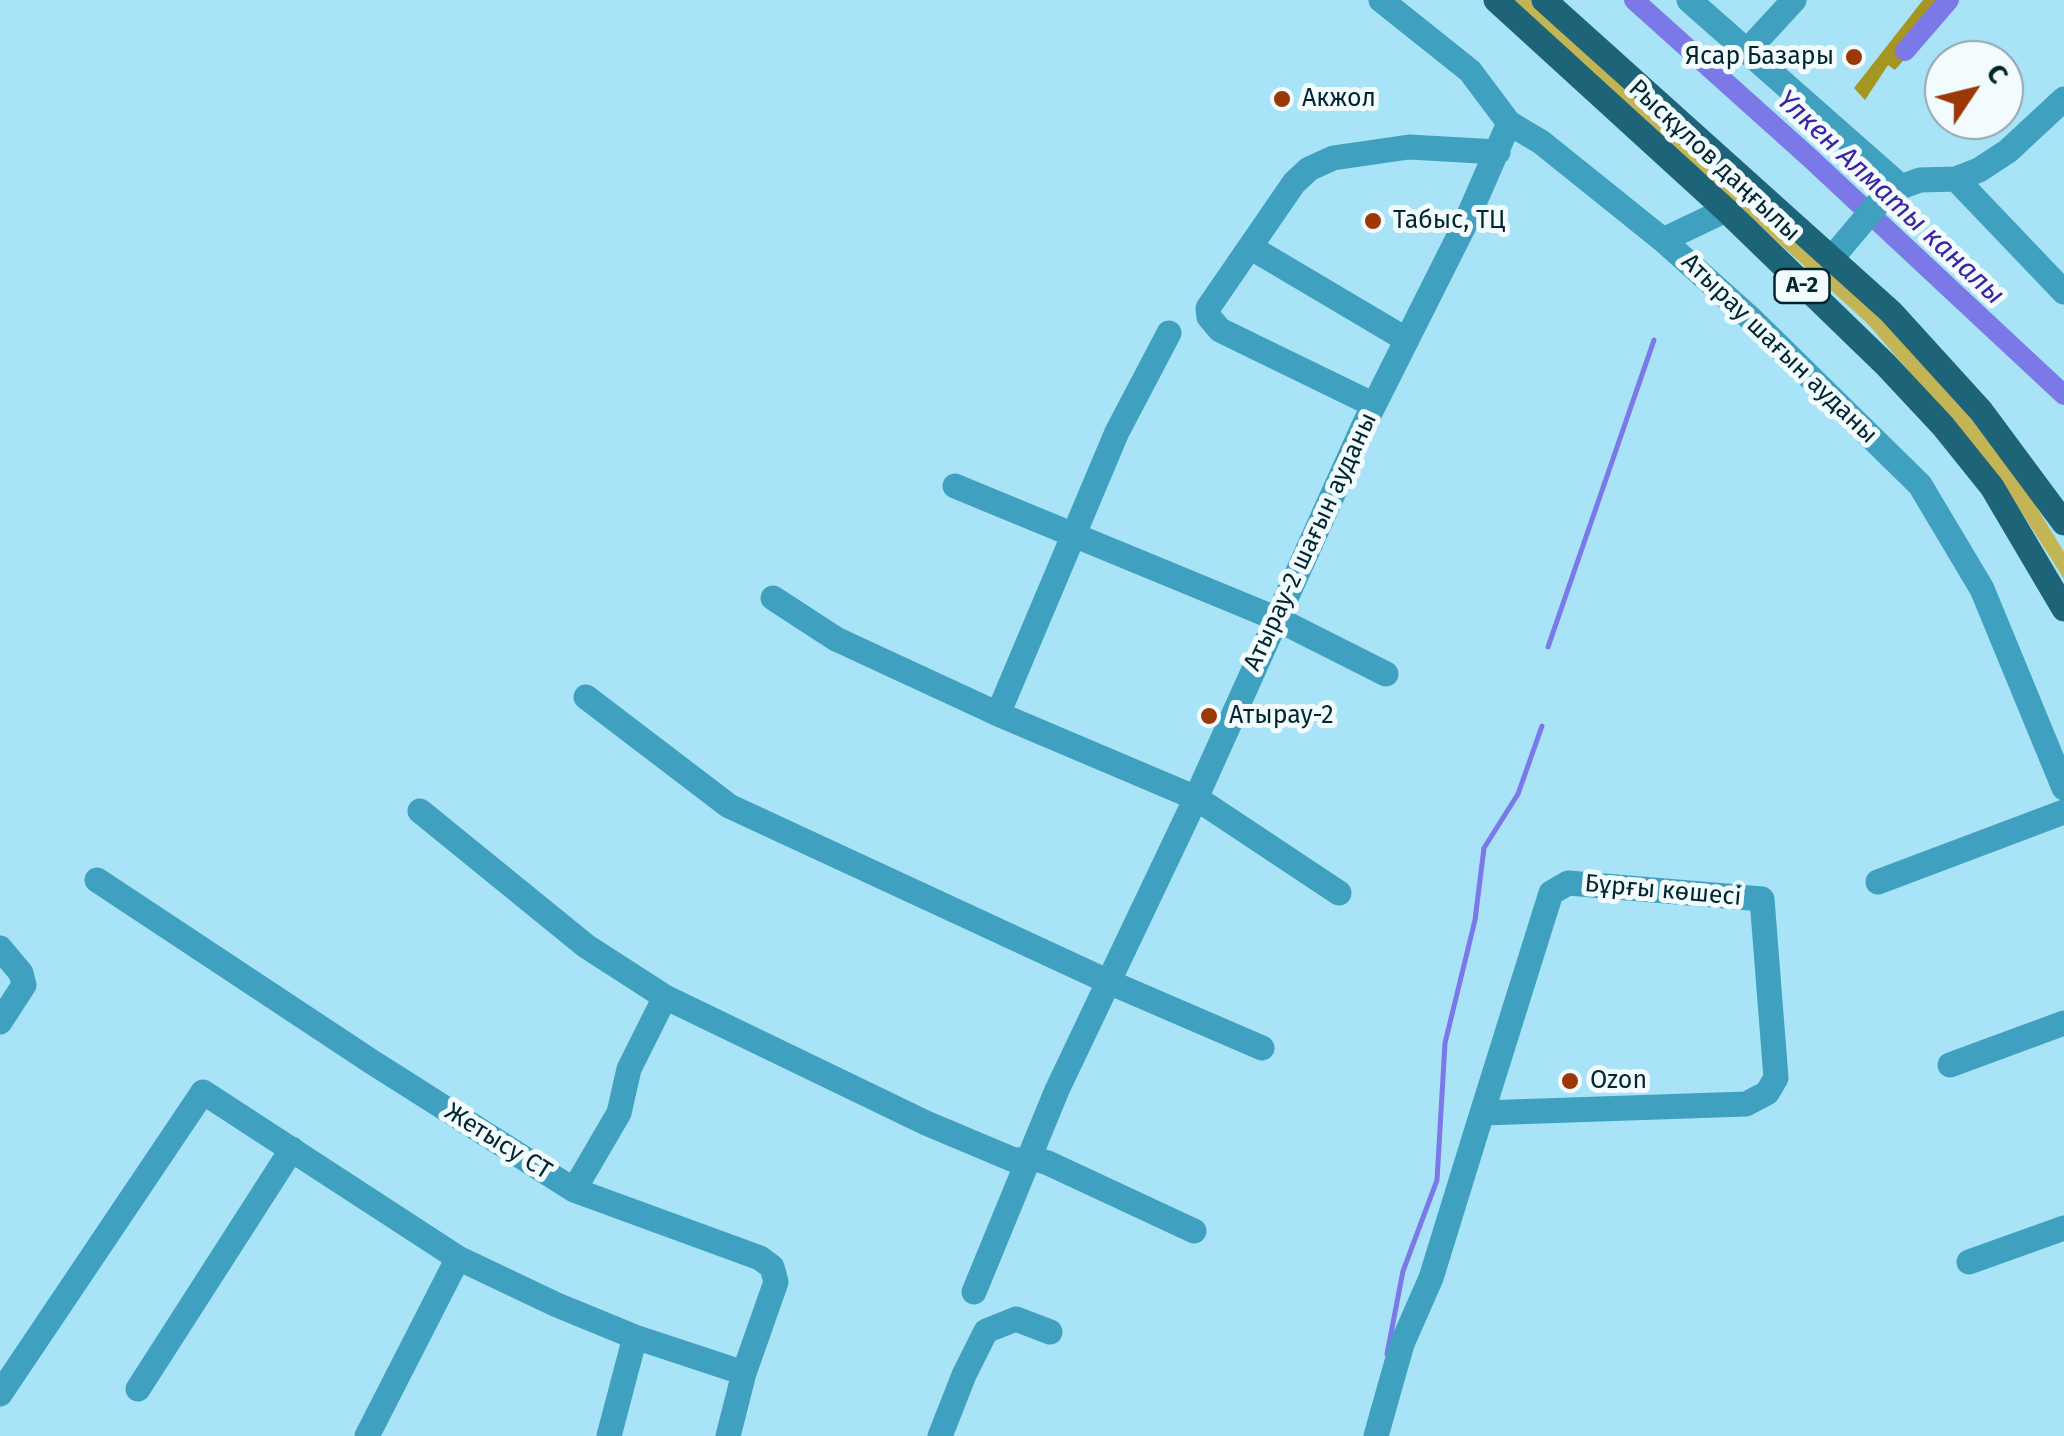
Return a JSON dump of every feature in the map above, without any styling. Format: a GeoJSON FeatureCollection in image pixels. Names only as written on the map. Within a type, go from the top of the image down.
{"type":"FeatureCollection","features":[{"type":"Feature","properties":{"kind":"main road","name":"Рысқұлов даңғылы"},"geometry":{"type":"LineString","coordinates":[[1496,0],[1726,210],[1886,365],[1943,426],[1992,487],[2064,609]]}},
{"type":"Feature","properties":{"kind":"main road","name":"Рысқұлов даңғылы"},"geometry":{"type":"LineString","coordinates":[[1544,0],[1832,258],[1934,356],[1981,410],[2064,523]]}},
{"type":"Feature","properties":{"kind":"street","name":"Атырау шағын ауданы"},"geometry":{"type":"LineString","coordinates":[[1381,0],[1470,71],[1509,123],[1541,142],[1663,240],[1750,318],[1920,485],[1982,589],[2064,788]]}},
{"type":"Feature","properties":{"kind":"street"},"geometry":{"type":"LineString","coordinates":[[1688,0],[1747,51],[1890,194]]}},
{"type":"Feature","properties":{"kind":"street"},"geometry":{"type":"LineString","coordinates":[[1747,51],[1794,0]]}},
{"type":"Feature","properties":{"kind":"street"},"geometry":{"type":"LineString","coordinates":[[1832,258],[1890,194],[1920,180],[1956,179],[1992,163],[2064,98]]}},
{"type":"Feature","properties":{"kind":"street","name":"Атырау-2 шағын ауданы"},"geometry":{"type":"LineString","coordinates":[[974,1292],[1026,1160],[1374,405],[1509,123]]}},
{"type":"Feature","properties":{"kind":"street"},"geometry":{"type":"LineString","coordinates":[[1374,405],[1220,330],[1209,317],[1208,308],[1294,183],[1308,169],[1333,158],[1409,147],[1498,152]]}},
{"type":"Feature","properties":{"kind":"street"},"geometry":{"type":"LineString","coordinates":[[1956,179],[2064,292]]}},
{"type":"Feature","properties":{"kind":"street"},"geometry":{"type":"LineString","coordinates":[[1663,240],[1726,210]]}},
{"type":"Feature","properties":{"kind":"street"},"geometry":{"type":"LineString","coordinates":[[1250,247],[1407,340]]}},
{"type":"Feature","properties":{"kind":"street"},"geometry":{"type":"LineString","coordinates":[[998,714],[1117,432],[1169,334]]}},
{"type":"Feature","properties":{"kind":"street"},"geometry":{"type":"LineString","coordinates":[[955,486],[1275,618],[1386,674]]}},
{"type":"Feature","properties":{"kind":"street"},"geometry":{"type":"LineString","coordinates":[[774,598],[836,639],[998,714],[1196,798],[1339,892]]}},
{"type":"Feature","properties":{"kind":"street"},"geometry":{"type":"LineString","coordinates":[[586,696],[729,806],[1262,1048]]}},
{"type":"Feature","properties":{"kind":"street"},"geometry":{"type":"LineString","coordinates":[[420,811],[586,946],[665,997],[926,1123],[1014,1160],[1048,1163],[1194,1231]]}},
{"type":"Feature","properties":{"kind":"street"},"geometry":{"type":"LineString","coordinates":[[1878,882],[2064,812]]}},
{"type":"Feature","properties":{"kind":"street","name":"Жетысу СТ"},"geometry":{"type":"LineString","coordinates":[[97,880],[574,1190],[760,1258],[772,1267],[776,1282],[744,1373],[728,1436]]}},
{"type":"Feature","properties":{"kind":"street","name":"Бұрғы көшесі"},"geometry":{"type":"LineString","coordinates":[[1376,1436],[1402,1344],[1431,1278],[1482,1112],[1551,892],[1568,883],[1762,899],[1776,1078],[1767,1093],[1746,1104],[1482,1112]]}},
{"type":"Feature","properties":{"kind":"street"},"geometry":{"type":"LineString","coordinates":[[0,948],[21,972],[24,986],[0,1022]]}},
{"type":"Feature","properties":{"kind":"street"},"geometry":{"type":"LineString","coordinates":[[574,1190],[620,1113],[629,1069],[665,997]]}},
{"type":"Feature","properties":{"kind":"street"},"geometry":{"type":"LineString","coordinates":[[1950,1066],[2064,1023]]}},
{"type":"Feature","properties":{"kind":"street"},"geometry":{"type":"LineString","coordinates":[[0,1394],[202,1092],[458,1258],[557,1305],[744,1373]]}},
{"type":"Feature","properties":{"kind":"street"},"geometry":{"type":"LineString","coordinates":[[138,1389],[292,1149]]}},
{"type":"Feature","properties":{"kind":"street"},"geometry":{"type":"LineString","coordinates":[[1969,1262],[2064,1228]]}},
{"type":"Feature","properties":{"kind":"street"},"geometry":{"type":"LineString","coordinates":[[367,1436],[458,1258]]}},
{"type":"Feature","properties":{"kind":"street"},"geometry":{"type":"LineString","coordinates":[[940,1436],[986,1331],[1016,1319],[1050,1332]]}},
{"type":"Feature","properties":{"kind":"street"},"geometry":{"type":"LineString","coordinates":[[609,1436],[635,1336]]}},
{"type":"Feature","properties":{"kind":"shaded area"},"geometry":{"type":"Polygon","coordinates":[[[1511,0],[1536,0],[1877,310],[1930,366],[2025,488],[2064,552],[2064,579],[2012,497],[1966,437],[1867,323],[1511,0]]]}},
{"type":"Feature","properties":{"kind":"shaded area"},"geometry":{"type":"Polygon","coordinates":[[[1923,0],[1956,0],[1895,70],[1888,65],[1865,100],[1854,88],[1923,0]]]}},
{"type":"Feature","properties":{"kind":"waterway","name":"Үлкен Алматы каналы"},"geometry":{"type":"LineString","coordinates":[[1634,0],[2064,395]]}},
{"type":"Feature","properties":{"kind":"waterway"},"geometry":{"type":"LineString","coordinates":[[1905,51],[1949,0]]}},
{"type":"Feature","properties":{"kind":"waterway"},"geometry":{"type":"LineString","coordinates":[[1548,647],[1654,340]]}},
{"type":"Feature","properties":{"kind":"waterway"},"geometry":{"type":"LineString","coordinates":[[1387,1354],[1403,1271],[1437,1180],[1445,1043],[1475,920],[1484,848],[1518,794],[1542,726]]}},
{"type":"Feature","properties":{"kind":"place","name":"Ясар Базары"},"geometry":{"type":"Point","coordinates":[1854,57]}},
{"type":"Feature","properties":{"kind":"place","name":"Акжол"},"geometry":{"type":"Point","coordinates":[1282,99]}},
{"type":"Feature","properties":{"kind":"place","name":"Табыс, ТЦ"},"geometry":{"type":"Point","coordinates":[1373,221]}},
{"type":"Feature","properties":{"kind":"place","name":"Атырау-2"},"geometry":{"type":"Point","coordinates":[1209,716]}},
{"type":"Feature","properties":{"kind":"place","name":"Ozon"},"geometry":{"type":"Point","coordinates":[1570,1081]}}]}
